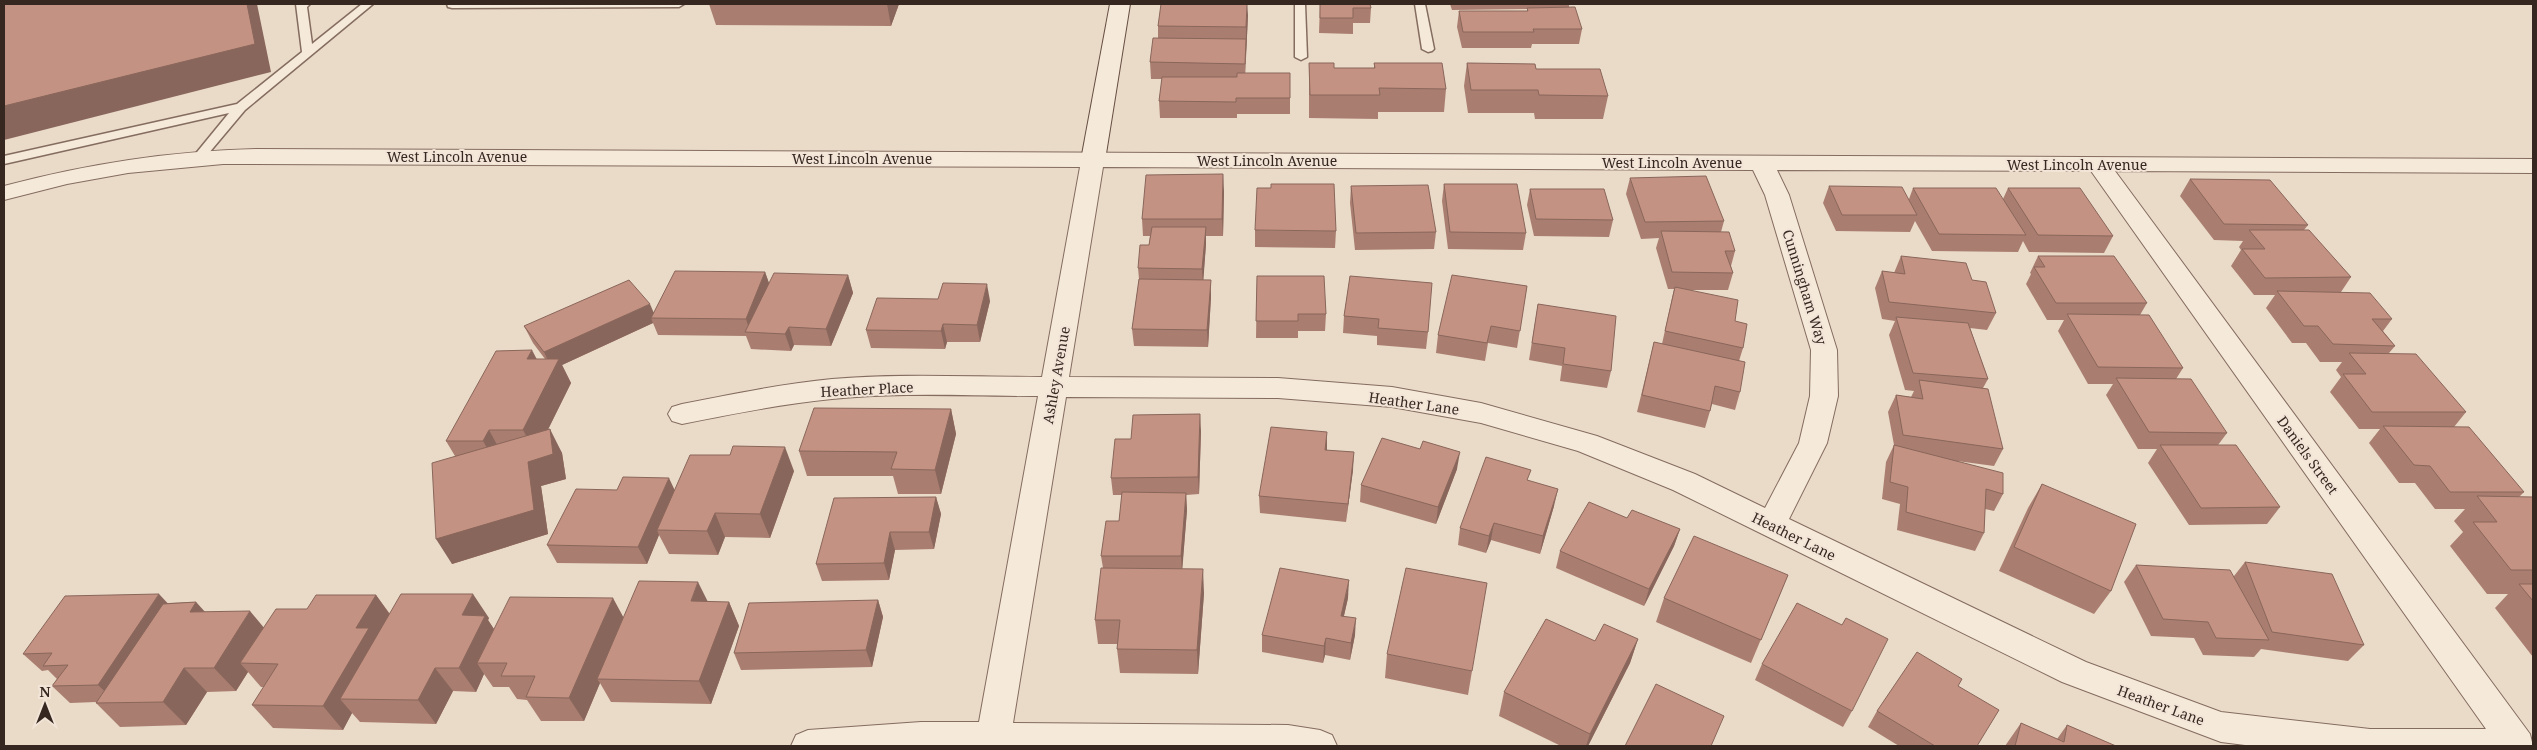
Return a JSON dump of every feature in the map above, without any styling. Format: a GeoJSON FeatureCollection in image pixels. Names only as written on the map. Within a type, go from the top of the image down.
{"type":"FeatureCollection","features":[{"type":"Feature","properties":{"kind":"street","name":"Ashley Avenue"},"geometry":{"type":"LineString","coordinates":[[993,742],[1120,4]]}},
{"type":"Feature","properties":{"kind":"street","name":"West Lincoln Avenue"},"geometry":{"type":"LineString","coordinates":[[4,193],[128,164],[199,157],[2533,166]]}},
{"type":"Feature","properties":{"kind":"street","name":"Cunningham Way"},"geometry":{"type":"LineString","coordinates":[[1762,163],[1777,195],[1824,350],[1824,396],[1813,443],[1771,525]]}},
{"type":"Feature","properties":{"kind":"street","name":"Daniels Street"},"geometry":{"type":"LineString","coordinates":[[2098,164],[2518,746]]}},
{"type":"Feature","properties":{"kind":"street","name":"Heather Place"},"geometry":{"type":"LineString","coordinates":[[682,414],[753,400],[832,389],[908,386],[1054,389]]}},
{"type":"Feature","properties":{"kind":"street","name":"Heather Lane"},"geometry":{"type":"LineString","coordinates":[[1054,389],[1278,388],[1392,398],[1481,413],[1587,443],[1684,482],[2074,672],[2221,727],[2370,745],[2518,746]]}},
{"type":"Feature","properties":{"kind":"street"},"geometry":{"type":"LineString","coordinates":[[808,746],[921,737],[993,742],[1288,741],[1320,746]]}},
{"type":"Feature","properties":{"kind":"lane"},"geometry":{"type":"LineString","coordinates":[[305,4],[301,5],[308,54]]}},
{"type":"Feature","properties":{"kind":"lane"},"geometry":{"type":"LineString","coordinates":[[199,157],[241,107],[368,4]]}},
{"type":"Feature","properties":{"kind":"lane"},"geometry":{"type":"LineString","coordinates":[[452,5],[679,4]]}},
{"type":"Feature","properties":{"kind":"lane"},"geometry":{"type":"LineString","coordinates":[[1300,4],[1301,57]]}},
{"type":"Feature","properties":{"kind":"lane"},"geometry":{"type":"LineString","coordinates":[[1420,4],[1428,49]]}},
{"type":"Feature","properties":{"kind":"lane"},"geometry":{"type":"LineString","coordinates":[[4,160],[93,138],[241,107]]}},
{"type":"Feature","properties":{"kind":"building"},"geometry":{"type":"Polygon","coordinates":[[[4,4],[247,4],[255,44],[4,106],[4,4]]]}},
{"type":"Feature","properties":{"kind":"building"},"geometry":{"type":"Polygon","coordinates":[[[1161,4],[1247,4],[1246,27],[1158,26],[1161,4]]]}},
{"type":"Feature","properties":{"kind":"building"},"geometry":{"type":"Polygon","coordinates":[[[1320,4],[1370,4],[1371,8],[1353,8],[1353,18],[1320,18],[1320,4]]]}},
{"type":"Feature","properties":{"kind":"building"},"geometry":{"type":"Polygon","coordinates":[[[1575,7],[1582,29],[1533,29],[1534,32],[1463,32],[1459,11],[1528,11],[1527,8],[1575,7]]]}},
{"type":"Feature","properties":{"kind":"building"},"geometry":{"type":"Polygon","coordinates":[[[1153,38],[1246,39],[1245,64],[1150,62],[1153,38]]]}},
{"type":"Feature","properties":{"kind":"building"},"geometry":{"type":"Polygon","coordinates":[[[1309,63],[1334,63],[1334,68],[1375,68],[1374,63],[1442,63],[1446,89],[1379,88],[1380,95],[1310,95],[1309,63]]]}},
{"type":"Feature","properties":{"kind":"building"},"geometry":{"type":"Polygon","coordinates":[[[1467,63],[1535,64],[1536,69],[1600,69],[1608,96],[1539,95],[1538,90],[1471,90],[1467,63]]]}},
{"type":"Feature","properties":{"kind":"building"},"geometry":{"type":"Polygon","coordinates":[[[1237,73],[1290,73],[1290,98],[1236,98],[1236,102],[1159,101],[1162,77],[1237,77],[1237,73]]]}},
{"type":"Feature","properties":{"kind":"building"},"geometry":{"type":"Polygon","coordinates":[[[1223,174],[1222,219],[1142,219],[1146,175],[1223,174]]]}},
{"type":"Feature","properties":{"kind":"building"},"geometry":{"type":"Polygon","coordinates":[[[1706,176],[1724,221],[1645,222],[1630,178],[1706,176]]]}},
{"type":"Feature","properties":{"kind":"building"},"geometry":{"type":"Polygon","coordinates":[[[2190,179],[2270,180],[2308,225],[2224,224],[2190,179]]]}},
{"type":"Feature","properties":{"kind":"building"},"geometry":{"type":"Polygon","coordinates":[[[1271,184],[1334,184],[1336,231],[1255,230],[1257,188],[1271,188],[1271,184]]]}},
{"type":"Feature","properties":{"kind":"building"},"geometry":{"type":"Polygon","coordinates":[[[1444,184],[1517,184],[1526,233],[1450,232],[1444,184]]]}},
{"type":"Feature","properties":{"kind":"building"},"geometry":{"type":"Polygon","coordinates":[[[1428,185],[1436,232],[1356,233],[1351,186],[1428,185]]]}},
{"type":"Feature","properties":{"kind":"building"},"geometry":{"type":"Polygon","coordinates":[[[1829,186],[1902,187],[1917,215],[1842,215],[1829,186]]]}},
{"type":"Feature","properties":{"kind":"building"},"geometry":{"type":"Polygon","coordinates":[[[1913,188],[1996,188],[2026,235],[1939,234],[1913,188]]]}},
{"type":"Feature","properties":{"kind":"building"},"geometry":{"type":"Polygon","coordinates":[[[2008,188],[2080,188],[2113,236],[2038,235],[2008,188]]]}},
{"type":"Feature","properties":{"kind":"building"},"geometry":{"type":"Polygon","coordinates":[[[1530,189],[1604,189],[1613,220],[1536,219],[1530,189]]]}},
{"type":"Feature","properties":{"kind":"building"},"geometry":{"type":"Polygon","coordinates":[[[1152,227],[1206,227],[1202,269],[1138,268],[1140,245],[1149,245],[1152,227]]]}},
{"type":"Feature","properties":{"kind":"building"},"geometry":{"type":"Polygon","coordinates":[[[2249,230],[2309,230],[2351,277],[2265,278],[2242,249],[2265,249],[2249,230]]]}},
{"type":"Feature","properties":{"kind":"building"},"geometry":{"type":"Polygon","coordinates":[[[1661,231],[1729,232],[1735,251],[1725,251],[1733,273],[1672,272],[1661,231]]]}},
{"type":"Feature","properties":{"kind":"building"},"geometry":{"type":"Polygon","coordinates":[[[1901,256],[1966,263],[1972,280],[1986,282],[1996,313],[1889,302],[1882,271],[1905,274],[1901,256]]]}},
{"type":"Feature","properties":{"kind":"building"},"geometry":{"type":"Polygon","coordinates":[[[2038,256],[2114,256],[2147,303],[2056,303],[2034,267],[2045,267],[2038,256]]]}},
{"type":"Feature","properties":{"kind":"building"},"geometry":{"type":"Polygon","coordinates":[[[675,271],[765,272],[746,319],[651,318],[675,271]]]}},
{"type":"Feature","properties":{"kind":"building"},"geometry":{"type":"Polygon","coordinates":[[[774,273],[848,275],[826,329],[789,327],[785,334],[745,332],[774,273]]]}},
{"type":"Feature","properties":{"kind":"building"},"geometry":{"type":"Polygon","coordinates":[[[1452,275],[1527,286],[1520,331],[1491,326],[1487,343],[1438,335],[1452,275]]]}},
{"type":"Feature","properties":{"kind":"building"},"geometry":{"type":"Polygon","coordinates":[[[1257,276],[1324,276],[1326,314],[1298,314],[1298,321],[1256,321],[1257,276]]]}},
{"type":"Feature","properties":{"kind":"building"},"geometry":{"type":"Polygon","coordinates":[[[1350,276],[1432,283],[1428,332],[1378,328],[1379,319],[1344,316],[1350,276]]]}},
{"type":"Feature","properties":{"kind":"building"},"geometry":{"type":"Polygon","coordinates":[[[1139,279],[1211,280],[1207,330],[1132,329],[1139,279]]]}},
{"type":"Feature","properties":{"kind":"building"},"geometry":{"type":"Polygon","coordinates":[[[629,280],[650,304],[544,352],[524,326],[629,280]]]}},
{"type":"Feature","properties":{"kind":"building"},"geometry":{"type":"Polygon","coordinates":[[[943,283],[987,284],[977,325],[943,324],[941,331],[866,330],[877,298],[938,299],[943,283]]]}},
{"type":"Feature","properties":{"kind":"building"},"geometry":{"type":"Polygon","coordinates":[[[1675,287],[1738,300],[1735,321],[1747,324],[1743,348],[1665,331],[1675,287]]]}},
{"type":"Feature","properties":{"kind":"building"},"geometry":{"type":"Polygon","coordinates":[[[2277,291],[2370,293],[2392,319],[2372,319],[2395,346],[2333,344],[2318,326],[2304,326],[2277,291]]]}},
{"type":"Feature","properties":{"kind":"building"},"geometry":{"type":"Polygon","coordinates":[[[1538,304],[1616,316],[1611,371],[1563,364],[1565,348],[1532,343],[1538,304]]]}},
{"type":"Feature","properties":{"kind":"building"},"geometry":{"type":"Polygon","coordinates":[[[2067,314],[2149,315],[2183,368],[2098,367],[2067,314]]]}},
{"type":"Feature","properties":{"kind":"building"},"geometry":{"type":"Polygon","coordinates":[[[1896,317],[1968,323],[1988,379],[1913,373],[1896,317]]]}},
{"type":"Feature","properties":{"kind":"building"},"geometry":{"type":"Polygon","coordinates":[[[1654,342],[1745,362],[1740,392],[1715,386],[1710,411],[1642,395],[1654,342]]]}},
{"type":"Feature","properties":{"kind":"building"},"geometry":{"type":"Polygon","coordinates":[[[532,350],[527,359],[559,359],[523,430],[489,430],[483,441],[446,441],[496,351],[532,350]]]}},
{"type":"Feature","properties":{"kind":"building"},"geometry":{"type":"Polygon","coordinates":[[[2349,353],[2416,354],[2466,412],[2372,412],[2343,374],[2366,374],[2349,353]]]}},
{"type":"Feature","properties":{"kind":"building"},"geometry":{"type":"Polygon","coordinates":[[[2116,378],[2191,379],[2227,433],[2149,432],[2116,378]]]}},
{"type":"Feature","properties":{"kind":"building"},"geometry":{"type":"Polygon","coordinates":[[[1919,380],[1988,389],[2003,449],[1903,435],[1896,395],[1923,399],[1919,380]]]}},
{"type":"Feature","properties":{"kind":"building"},"geometry":{"type":"Polygon","coordinates":[[[814,408],[951,409],[935,470],[891,469],[897,452],[799,451],[814,408]]]}},
{"type":"Feature","properties":{"kind":"building"},"geometry":{"type":"Polygon","coordinates":[[[1200,414],[1198,477],[1111,478],[1115,439],[1131,439],[1133,415],[1200,414]]]}},
{"type":"Feature","properties":{"kind":"building"},"geometry":{"type":"Polygon","coordinates":[[[2383,426],[2469,427],[2524,492],[2450,492],[2430,466],[2414,465],[2383,426]]]}},
{"type":"Feature","properties":{"kind":"building"},"geometry":{"type":"Polygon","coordinates":[[[1271,427],[1327,432],[1325,450],[1354,452],[1348,504],[1259,496],[1271,427]]]}},
{"type":"Feature","properties":{"kind":"building"},"geometry":{"type":"Polygon","coordinates":[[[550,429],[553,454],[528,462],[534,510],[436,539],[432,463],[550,429]]]}},
{"type":"Feature","properties":{"kind":"building"},"geometry":{"type":"Polygon","coordinates":[[[1382,438],[1420,449],[1423,441],[1460,452],[1438,507],[1361,485],[1382,438]]]}},
{"type":"Feature","properties":{"kind":"building"},"geometry":{"type":"Polygon","coordinates":[[[1894,445],[2003,473],[2003,494],[1986,489],[1984,533],[1906,512],[1908,487],[1890,482],[1894,445]]]}},
{"type":"Feature","properties":{"kind":"building"},"geometry":{"type":"Polygon","coordinates":[[[2160,445],[2236,445],[2280,507],[2201,508],[2160,445]]]}},
{"type":"Feature","properties":{"kind":"building"},"geometry":{"type":"Polygon","coordinates":[[[733,446],[785,447],[760,514],[715,513],[707,531],[657,530],[690,455],[730,455],[733,446]]]}},
{"type":"Feature","properties":{"kind":"building"},"geometry":{"type":"Polygon","coordinates":[[[1486,457],[1531,470],[1527,480],[1558,489],[1543,536],[1494,523],[1489,536],[1460,528],[1486,457]]]}},
{"type":"Feature","properties":{"kind":"building"},"geometry":{"type":"Polygon","coordinates":[[[623,477],[669,478],[638,547],[547,545],[576,489],[617,490],[623,477]]]}},
{"type":"Feature","properties":{"kind":"building"},"geometry":{"type":"Polygon","coordinates":[[[2042,484],[2136,524],[2111,591],[2014,547],[2042,484]]]}},
{"type":"Feature","properties":{"kind":"building"},"geometry":{"type":"Polygon","coordinates":[[[1122,492],[1186,493],[1181,556],[1101,556],[1106,521],[1119,521],[1122,492]]]}},
{"type":"Feature","properties":{"kind":"building"},"geometry":{"type":"Polygon","coordinates":[[[2477,496],[2533,497],[2533,570],[2511,570],[2473,522],[2497,522],[2477,496]]]}},
{"type":"Feature","properties":{"kind":"building"},"geometry":{"type":"Polygon","coordinates":[[[936,497],[929,532],[890,532],[884,563],[816,564],[834,498],[936,497]]]}},
{"type":"Feature","properties":{"kind":"building"},"geometry":{"type":"Polygon","coordinates":[[[1589,502],[1627,518],[1632,510],[1680,529],[1649,589],[1560,551],[1589,502]]]}},
{"type":"Feature","properties":{"kind":"building"},"geometry":{"type":"Polygon","coordinates":[[[1694,536],[1788,575],[1761,640],[1664,598],[1694,536]]]}},
{"type":"Feature","properties":{"kind":"building"},"geometry":{"type":"Polygon","coordinates":[[[2245,562],[2332,574],[2364,645],[2272,632],[2245,562]]]}},
{"type":"Feature","properties":{"kind":"building"},"geometry":{"type":"Polygon","coordinates":[[[2136,565],[2230,570],[2269,640],[2216,638],[2208,622],[2163,619],[2136,565]]]}},
{"type":"Feature","properties":{"kind":"building"},"geometry":{"type":"Polygon","coordinates":[[[1101,568],[1203,569],[1197,650],[1117,649],[1120,620],[1095,620],[1101,568]]]}},
{"type":"Feature","properties":{"kind":"building"},"geometry":{"type":"Polygon","coordinates":[[[1280,568],[1349,580],[1341,616],[1356,618],[1351,643],[1326,638],[1324,646],[1262,635],[1280,568]]]}},
{"type":"Feature","properties":{"kind":"building"},"geometry":{"type":"Polygon","coordinates":[[[1406,568],[1487,583],[1472,671],[1387,654],[1406,568]]]}},
{"type":"Feature","properties":{"kind":"building"},"geometry":{"type":"Polygon","coordinates":[[[639,581],[698,582],[691,601],[729,602],[699,681],[597,679],[639,581]]]}},
{"type":"Feature","properties":{"kind":"building"},"geometry":{"type":"Polygon","coordinates":[[[2519,584],[2533,584],[2533,601],[2519,584]]]}},
{"type":"Feature","properties":{"kind":"building"},"geometry":{"type":"Polygon","coordinates":[[[159,594],[98,685],[52,686],[68,665],[43,666],[52,653],[23,654],[65,596],[159,594]]]}},
{"type":"Feature","properties":{"kind":"building"},"geometry":{"type":"Polygon","coordinates":[[[401,594],[473,594],[462,615],[485,616],[459,668],[435,668],[418,700],[340,699],[401,594]]]}},
{"type":"Feature","properties":{"kind":"building"},"geometry":{"type":"Polygon","coordinates":[[[316,595],[376,595],[356,628],[369,628],[323,706],[252,705],[278,664],[240,663],[276,609],[307,609],[316,595]]]}},
{"type":"Feature","properties":{"kind":"building"},"geometry":{"type":"Polygon","coordinates":[[[510,597],[613,598],[569,698],[526,697],[535,676],[501,676],[507,663],[477,663],[510,597]]]}},
{"type":"Feature","properties":{"kind":"building"},"geometry":{"type":"Polygon","coordinates":[[[878,600],[866,650],[734,653],[749,603],[878,600]]]}},
{"type":"Feature","properties":{"kind":"building"},"geometry":{"type":"Polygon","coordinates":[[[196,602],[190,612],[250,611],[214,668],[184,668],[163,702],[96,703],[163,604],[196,602]]]}},
{"type":"Feature","properties":{"kind":"building"},"geometry":{"type":"Polygon","coordinates":[[[1797,603],[1842,625],[1846,618],[1888,639],[1852,711],[1762,664],[1797,603]]]}},
{"type":"Feature","properties":{"kind":"building"},"geometry":{"type":"Polygon","coordinates":[[[1546,619],[1595,641],[1604,624],[1638,639],[1590,734],[1504,692],[1546,619]]]}},
{"type":"Feature","properties":{"kind":"building"},"geometry":{"type":"Polygon","coordinates":[[[1917,652],[1962,679],[1958,686],[1999,710],[1977,746],[1935,746],[1877,711],[1917,652]]]}},
{"type":"Feature","properties":{"kind":"building"},"geometry":{"type":"Polygon","coordinates":[[[1656,684],[1724,716],[1711,746],[1625,746],[1656,684]]]}},
{"type":"Feature","properties":{"kind":"building"},"geometry":{"type":"Polygon","coordinates":[[[2021,723],[2064,742],[2067,725],[2116,746],[2015,746],[2021,723]]]}}]}
